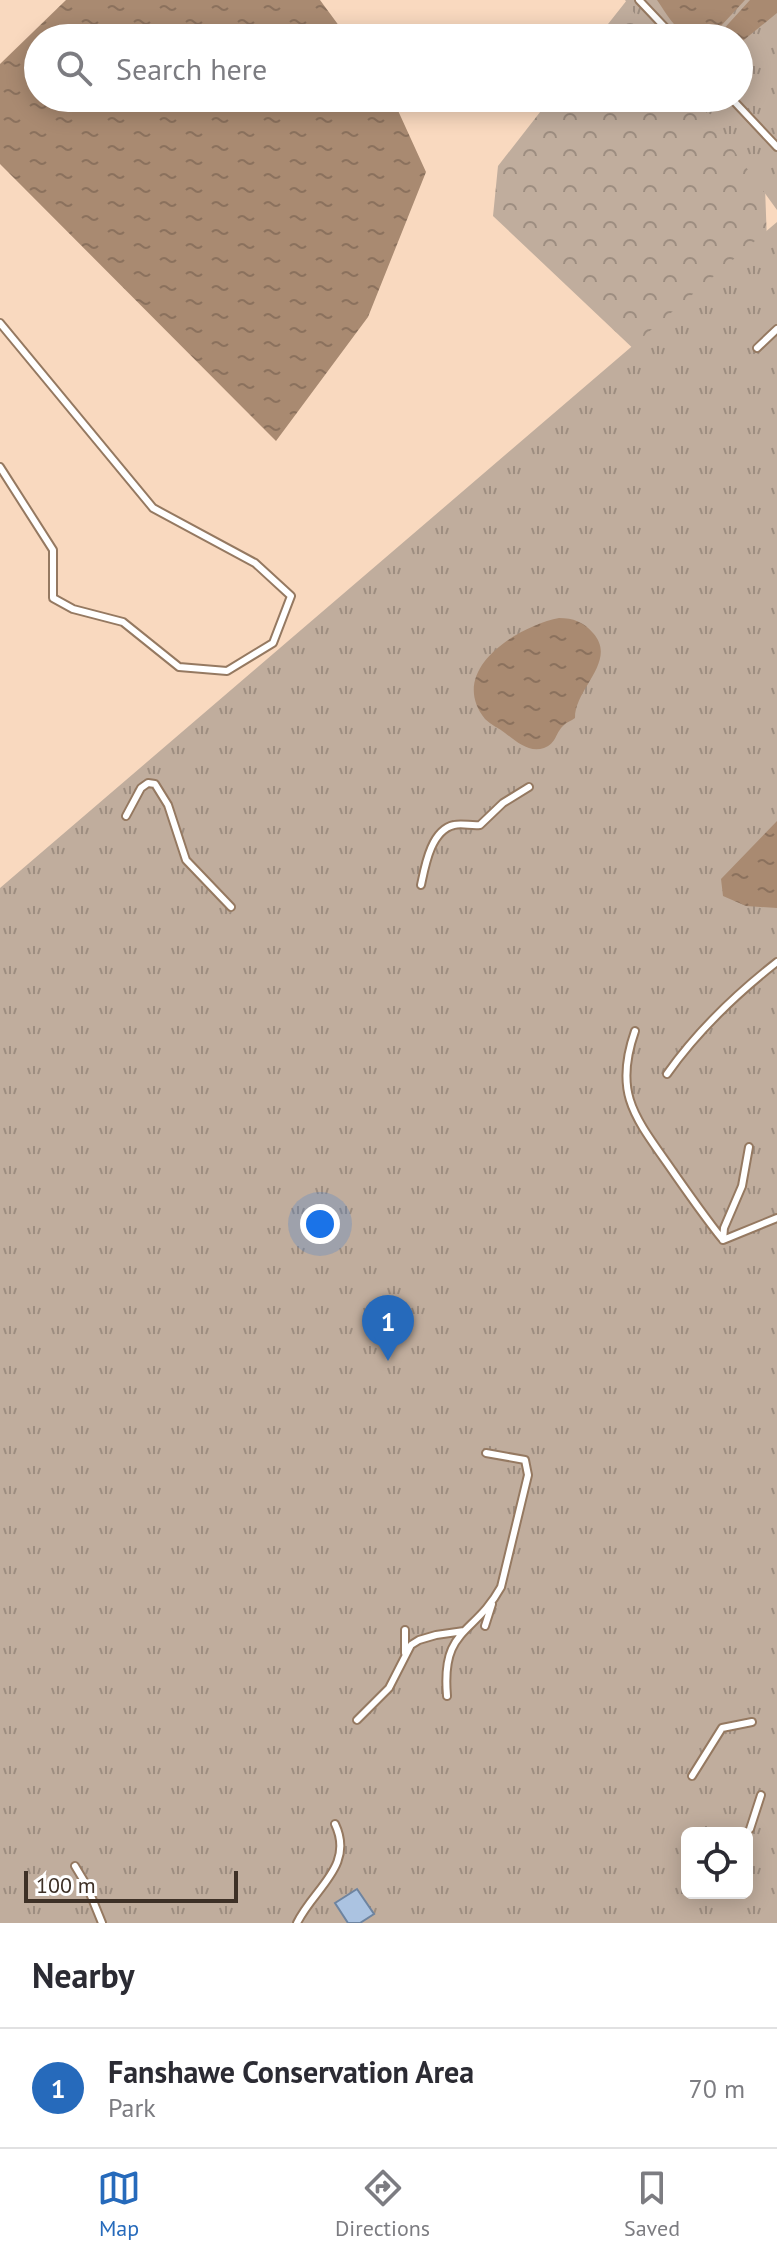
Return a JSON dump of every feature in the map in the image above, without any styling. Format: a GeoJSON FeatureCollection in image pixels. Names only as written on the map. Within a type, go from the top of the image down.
{"type":"FeatureCollection","features":[{"type":"Feature","properties":{"kind":"lane"},"geometry":{"type":"LineString","coordinates":[[639,0],[662,24]]}},
{"type":"Feature","properties":{"kind":"lane"},"geometry":{"type":"LineString","coordinates":[[744,112],[777,147]]}},
{"type":"Feature","properties":{"kind":"lane"},"geometry":{"type":"LineString","coordinates":[[0,323],[153,508],[255,563],[291,596],[273,643],[227,671],[179,667],[123,622],[73,609],[53,598],[53,550],[0,467]]}},
{"type":"Feature","properties":{"kind":"lane"},"geometry":{"type":"LineString","coordinates":[[757,348],[777,329]]}},
{"type":"Feature","properties":{"kind":"lane"},"geometry":{"type":"LineString","coordinates":[[126,816],[141,788],[148,783],[155,784],[168,805],[186,860],[231,907]]}},
{"type":"Feature","properties":{"kind":"lane"},"geometry":{"type":"LineString","coordinates":[[421,885],[431,850],[446,829],[457,825],[480,825],[503,803],[529,787]]}},
{"type":"Feature","properties":{"kind":"lane"},"geometry":{"type":"LineString","coordinates":[[667,1074],[713,1017],[777,962]]}},
{"type":"Feature","properties":{"kind":"lane"},"geometry":{"type":"LineString","coordinates":[[635,1031],[626,1055],[625,1069],[632,1109],[641,1129],[723,1240]]}},
{"type":"Feature","properties":{"kind":"lane"},"geometry":{"type":"LineString","coordinates":[[723,1240],[724,1228],[742,1186],[749,1147]]}},
{"type":"Feature","properties":{"kind":"lane"},"geometry":{"type":"LineString","coordinates":[[723,1240],[777,1218]]}},
{"type":"Feature","properties":{"kind":"lane"},"geometry":{"type":"LineString","coordinates":[[485,1626],[501,1587],[529,1469],[525,1460],[486,1453]]}},
{"type":"Feature","properties":{"kind":"lane"},"geometry":{"type":"LineString","coordinates":[[447,1696],[447,1657],[464,1631],[493,1601]]}},
{"type":"Feature","properties":{"kind":"lane"},"geometry":{"type":"LineString","coordinates":[[405,1630],[405,1653]]}},
{"type":"Feature","properties":{"kind":"lane"},"geometry":{"type":"LineString","coordinates":[[357,1720],[389,1688],[405,1653],[419,1640],[464,1631]]}},
{"type":"Feature","properties":{"kind":"lane"},"geometry":{"type":"LineString","coordinates":[[692,1776],[722,1728],[752,1722]]}},
{"type":"Feature","properties":{"kind":"lane"},"geometry":{"type":"LineString","coordinates":[[751,1827],[761,1795]]}},
{"type":"Feature","properties":{"kind":"lane"},"geometry":{"type":"LineString","coordinates":[[297,1923],[339,1860],[342,1847],[335,1824]]}},
{"type":"Feature","properties":{"kind":"lane"},"geometry":{"type":"LineString","coordinates":[[75,1866],[93,1897],[102,1923]]}},
{"type":"Feature","properties":{"kind":"green space"},"geometry":{"type":"Polygon","coordinates":[[[625,0],[777,0],[777,210],[706,112],[753,112],[753,24],[642,24],[625,0]]]}},
{"type":"Feature","properties":{"kind":"green space"},"geometry":{"type":"Polygon","coordinates":[[[627,0],[645,24],[608,24],[627,0]]]}},
{"type":"Feature","properties":{"kind":"green space"},"geometry":{"type":"Polygon","coordinates":[[[540,112],[709,112],[765,187],[767,242],[640,355],[493,216],[498,166],[540,112]]]}},
{"type":"Feature","properties":{"kind":"green space"},"geometry":{"type":"Polygon","coordinates":[[[777,222],[777,1923],[0,1923],[0,888],[777,222]]]}},
{"type":"Feature","properties":{"kind":"water"},"geometry":{"type":"Polygon","coordinates":[[[66,0],[320,0],[338,24],[41,24],[66,0]]]}},
{"type":"Feature","properties":{"kind":"water"},"geometry":{"type":"Polygon","coordinates":[[[657,0],[745,0],[723,24],[674,24],[657,0]]]}},
{"type":"Feature","properties":{"kind":"water"},"geometry":{"type":"Polygon","coordinates":[[[750,0],[777,0],[777,13],[753,33],[753,24],[728,24],[750,0]]]}},
{"type":"Feature","properties":{"kind":"water"},"geometry":{"type":"Polygon","coordinates":[[[24,41],[24,112],[399,112],[426,172],[368,317],[276,441],[0,164],[0,64],[24,41]]]}},
{"type":"Feature","properties":{"kind":"water"},"geometry":{"type":"Polygon","coordinates":[[[559,618],[586,626],[599,643],[601,654],[581,696],[575,718],[564,725],[548,746],[528,748],[485,719],[475,701],[474,684],[480,668],[507,641],[525,630],[559,618]]]}},
{"type":"Feature","properties":{"kind":"water"},"geometry":{"type":"Polygon","coordinates":[[[777,821],[777,908],[746,906],[723,896],[721,879],[777,821]]]}},
{"type":"Feature","properties":{"kind":"building"},"geometry":{"type":"Polygon","coordinates":[[[357,1889],[374,1914],[360,1923],[348,1923],[335,1903],[357,1889]]]}},
{"type":"Feature","properties":{"kind":"place","name":"Fanshawe Conservation Area"},"geometry":{"type":"Point","coordinates":[388,1361]}}]}
